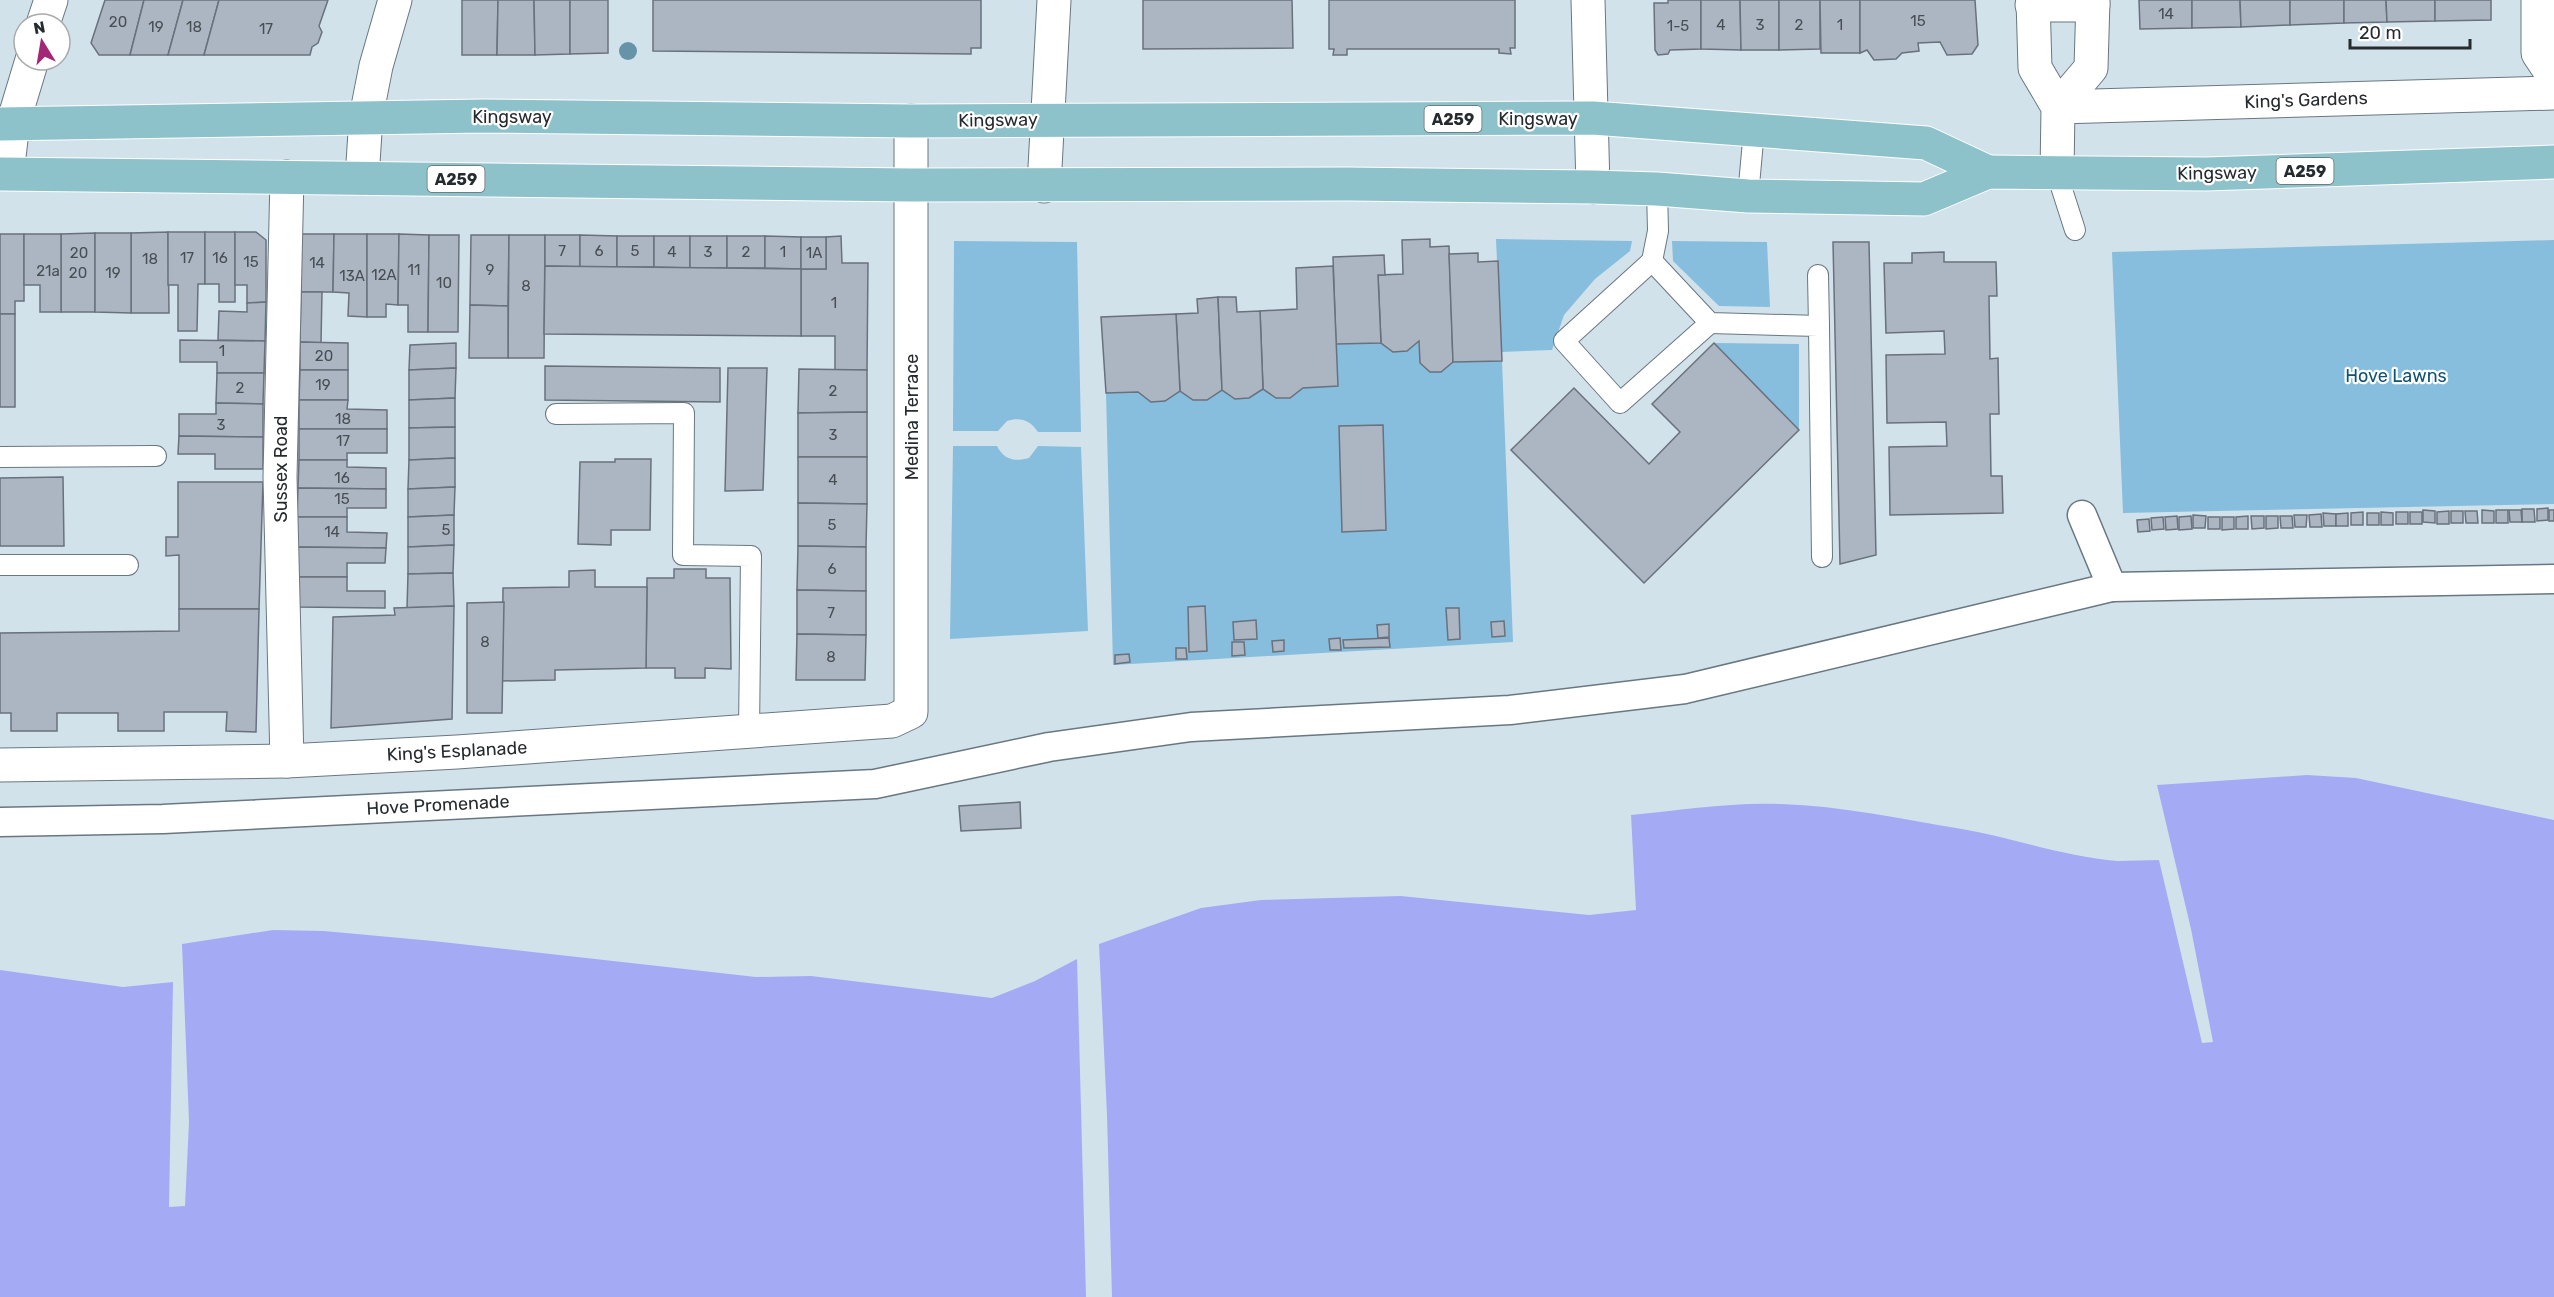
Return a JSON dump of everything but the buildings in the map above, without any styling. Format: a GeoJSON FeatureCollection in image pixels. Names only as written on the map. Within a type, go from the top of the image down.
{"type":"FeatureCollection","features":[{"type":"Feature","properties":{"kind":"main road","name":"Kingsway"},"geometry":{"type":"LineString","coordinates":[[6,123],[366,117],[911,121],[1593,118],[1926,143],[1988,172],[2206,174],[2554,162]]}},
{"type":"Feature","properties":{"kind":"main road","name":"Kingsway"},"geometry":{"type":"LineString","coordinates":[[4,173],[911,185],[1348,184],[1593,187],[1748,196],[1924,199],[1988,172]]}},
{"type":"Feature","properties":{"kind":"street"},"geometry":{"type":"LineString","coordinates":[[362,177],[366,117],[376,66],[395,0]]}},
{"type":"Feature","properties":{"kind":"street"},"geometry":{"type":"LineString","coordinates":[[1044,186],[1054,0]]}},
{"type":"Feature","properties":{"kind":"street"},"geometry":{"type":"LineString","coordinates":[[1588,0],[1593,118],[1593,187]]}},
{"type":"Feature","properties":{"kind":"street"},"geometry":{"type":"LineString","coordinates":[[2538,0],[2538,53],[2554,77]]}},
{"type":"Feature","properties":{"kind":"street"},"geometry":{"type":"LineString","coordinates":[[2057,174],[2058,107],[2035,68],[2032,2],[2093,2],[2091,68],[2058,107]]}},
{"type":"Feature","properties":{"kind":"street"},"geometry":{"type":"LineString","coordinates":[[4,173],[6,123],[27,72]]}},
{"type":"Feature","properties":{"kind":"street","name":"King's Gardens"},"geometry":{"type":"LineString","coordinates":[[2058,107],[2554,93]]}},
{"type":"Feature","properties":{"kind":"street","name":"Medina Terrace"},"geometry":{"type":"LineString","coordinates":[[911,121],[911,712]]}},
{"type":"Feature","properties":{"kind":"street","name":"Sussex Road"},"geometry":{"type":"LineString","coordinates":[[287,177],[280,477],[287,761]]}},
{"type":"Feature","properties":{"kind":"street"},"geometry":{"type":"LineString","coordinates":[[2082,514],[2112,587]]}},
{"type":"Feature","properties":{"kind":"street","name":"Hove Promenade"},"geometry":{"type":"LineString","coordinates":[[0,822],[163,819],[875,784],[1049,747],[1191,727],[1510,710],[1684,689],[2112,587],[2554,579]]}},
{"type":"Feature","properties":{"kind":"street","name":"King's Esplanade"},"geometry":{"type":"LineString","coordinates":[[0,765],[287,761],[892,721],[911,712]]}},
{"type":"Feature","properties":{"kind":"lane"},"geometry":{"type":"LineString","coordinates":[[1748,196],[1754,130]]}},
{"type":"Feature","properties":{"kind":"lane"},"geometry":{"type":"LineString","coordinates":[[2057,174],[2075,230]]}},
{"type":"Feature","properties":{"kind":"lane"},"geometry":{"type":"LineString","coordinates":[[1657,189],[1659,231],[1652,261],[1564,340],[1620,403],[1710,323],[1819,326]]}},
{"type":"Feature","properties":{"kind":"lane"},"geometry":{"type":"LineString","coordinates":[[1652,261],[1710,323]]}},
{"type":"Feature","properties":{"kind":"lane"},"geometry":{"type":"LineString","coordinates":[[1818,275],[1822,557]]}},
{"type":"Feature","properties":{"kind":"lane"},"geometry":{"type":"LineString","coordinates":[[556,414],[684,413],[683,555],[751,556],[749,732]]}},
{"type":"Feature","properties":{"kind":"lane"},"geometry":{"type":"LineString","coordinates":[[0,457],[156,456]]}},
{"type":"Feature","properties":{"kind":"lane"},"geometry":{"type":"LineString","coordinates":[[0,565],[128,565]]}},
{"type":"Feature","properties":{"kind":"green space"},"geometry":{"type":"Polygon","coordinates":[[[1496,239],[1632,241],[1630,251],[1595,279],[1564,315],[1552,350],[1501,352],[1496,239]]]}},
{"type":"Feature","properties":{"kind":"green space","name":"Hove Lawns"},"geometry":{"type":"Polygon","coordinates":[[[2554,240],[2554,504],[2123,513],[2112,252],[2554,240]]]}},
{"type":"Feature","properties":{"kind":"green space"},"geometry":{"type":"Polygon","coordinates":[[[954,241],[1077,242],[1081,432],[1038,432],[1028,422],[1016,419],[1007,421],[998,431],[953,431],[954,241]]]}},
{"type":"Feature","properties":{"kind":"green space"},"geometry":{"type":"Polygon","coordinates":[[[1672,241],[1767,242],[1770,307],[1719,306],[1673,261],[1672,241]]]}},
{"type":"Feature","properties":{"kind":"green space"},"geometry":{"type":"Polygon","coordinates":[[[1419,341],[1502,361],[1513,642],[1113,665],[1106,393],[1337,386],[1336,344],[1419,341]]]}},
{"type":"Feature","properties":{"kind":"green space"},"geometry":{"type":"Polygon","coordinates":[[[1714,343],[1799,344],[1799,430],[1714,343]]]}},
{"type":"Feature","properties":{"kind":"green space"},"geometry":{"type":"Polygon","coordinates":[[[953,446],[997,446],[1010,459],[1019,460],[1029,458],[1038,446],[1081,447],[1088,631],[950,639],[953,446]]]}},
{"type":"Feature","properties":{"kind":"water"},"geometry":{"type":"Polygon","coordinates":[[[2307,775],[2356,778],[2554,820],[2554,1297],[1112,1297],[1099,944],[1201,908],[1261,900],[1401,896],[1589,915],[1636,910],[1631,815],[1744,804],[1827,807],[1962,829],[2098,859],[2159,860],[2202,1043],[2213,1042],[2191,929],[2157,785],[2307,775]]]}},
{"type":"Feature","properties":{"kind":"water"},"geometry":{"type":"Polygon","coordinates":[[[273,930],[324,931],[433,941],[756,977],[811,976],[992,998],[1035,981],[1077,959],[1086,1297],[0,1297],[0,970],[123,987],[173,982],[169,1207],[185,1206],[189,1122],[182,944],[273,930]]]}}]}
